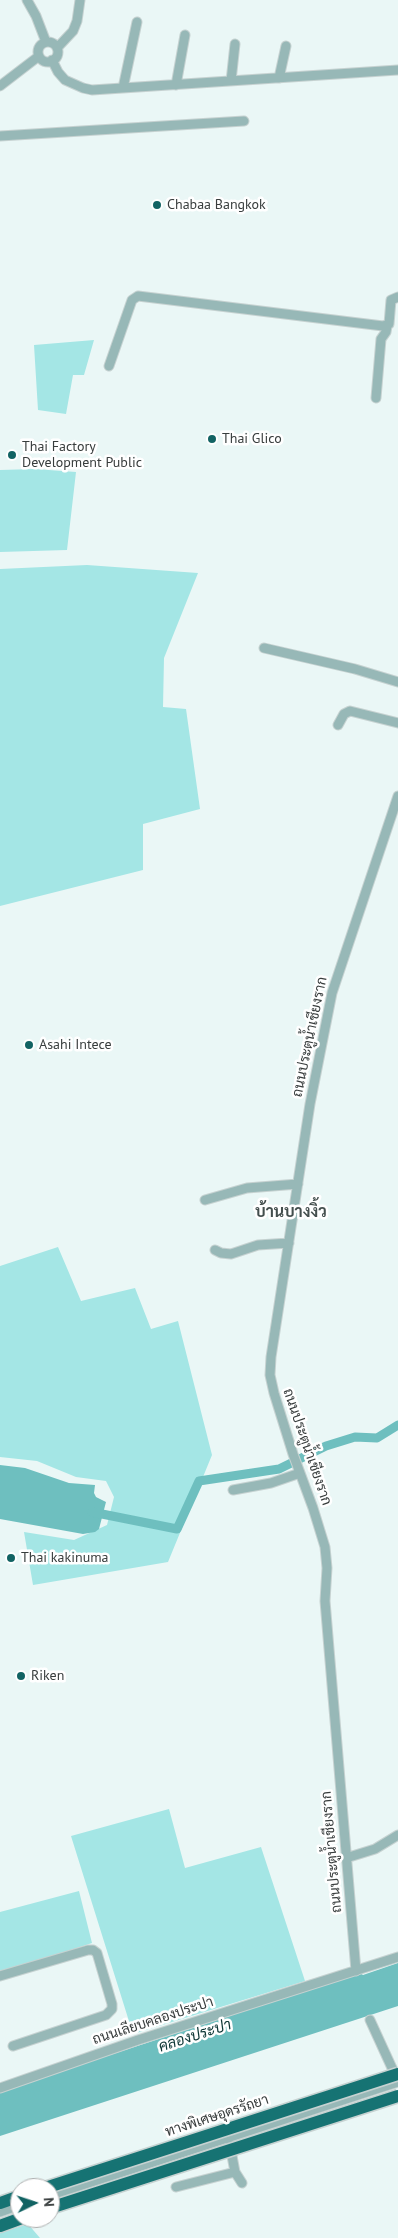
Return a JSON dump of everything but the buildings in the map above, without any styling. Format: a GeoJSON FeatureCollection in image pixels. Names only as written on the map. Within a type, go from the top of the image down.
{"type":"FeatureCollection","features":[{"type":"Feature","properties":{"kind":"highway","name":"ทางพิเศษอุดรรัถยา"},"geometry":{"type":"LineString","coordinates":[[60,2183],[398,2074]]}},
{"type":"Feature","properties":{"kind":"highway"},"geometry":{"type":"LineString","coordinates":[[60,2205],[398,2096]]}},
{"type":"Feature","properties":{"kind":"street"},"geometry":{"type":"LineString","coordinates":[[27,0],[36,16],[46,42]]}},
{"type":"Feature","properties":{"kind":"street"},"geometry":{"type":"LineString","coordinates":[[57,48],[73,31],[77,21],[80,0]]}},
{"type":"Feature","properties":{"kind":"street"},"geometry":{"type":"LineString","coordinates":[[123,88],[137,22]]}},
{"type":"Feature","properties":{"kind":"street"},"geometry":{"type":"LineString","coordinates":[[176,85],[185,35]]}},
{"type":"Feature","properties":{"kind":"street"},"geometry":{"type":"LineString","coordinates":[[46,42],[54,44],[57,48],[57,55],[52,60],[44,61],[39,56],[38,49],[46,42]]}},
{"type":"Feature","properties":{"kind":"street"},"geometry":{"type":"LineString","coordinates":[[231,81],[235,44]]}},
{"type":"Feature","properties":{"kind":"street"},"geometry":{"type":"LineString","coordinates":[[279,78],[286,46]]}},
{"type":"Feature","properties":{"kind":"street"},"geometry":{"type":"LineString","coordinates":[[0,86],[39,56]]}},
{"type":"Feature","properties":{"kind":"street"},"geometry":{"type":"LineString","coordinates":[[52,60],[58,72],[73,84],[92,90],[398,70]]}},
{"type":"Feature","properties":{"kind":"street"},"geometry":{"type":"LineString","coordinates":[[0,136],[244,121]]}},
{"type":"Feature","properties":{"kind":"street"},"geometry":{"type":"LineString","coordinates":[[109,366],[132,300],[138,296],[387,326]]}},
{"type":"Feature","properties":{"kind":"street"},"geometry":{"type":"LineString","coordinates":[[376,398],[381,338],[386,332],[391,300],[398,297]]}},
{"type":"Feature","properties":{"kind":"street"},"geometry":{"type":"LineString","coordinates":[[264,648],[355,669],[398,682]]}},
{"type":"Feature","properties":{"kind":"street"},"geometry":{"type":"LineString","coordinates":[[338,725],[344,714],[350,711],[398,723]]}},
{"type":"Feature","properties":{"kind":"street","name":"ถนนประตูน้ำเชียงราก"},"geometry":{"type":"LineString","coordinates":[[356,1971],[325,1601],[327,1568],[322,1534],[293,1454],[270,1375],[271,1356],[310,1104],[334,988],[398,796]]}},
{"type":"Feature","properties":{"kind":"street"},"geometry":{"type":"LineString","coordinates":[[205,1200],[247,1188],[298,1184]]}},
{"type":"Feature","properties":{"kind":"street"},"geometry":{"type":"LineString","coordinates":[[215,1250],[231,1254],[258,1245],[289,1242]]}},
{"type":"Feature","properties":{"kind":"street"},"geometry":{"type":"LineString","coordinates":[[233,1490],[270,1483],[300,1471]]}},
{"type":"Feature","properties":{"kind":"street"},"geometry":{"type":"LineString","coordinates":[[346,1858],[374,1849],[398,1835]]}},
{"type":"Feature","properties":{"kind":"street"},"geometry":{"type":"LineString","coordinates":[[0,1976],[93,1950],[97,1954],[112,2004],[112,2009],[106,2016],[13,2046]]}},
{"type":"Feature","properties":{"kind":"street","name":"ถนนเลียบคลองประปา"},"geometry":{"type":"LineString","coordinates":[[0,2088],[138,2040],[398,1957]]}},
{"type":"Feature","properties":{"kind":"street"},"geometry":{"type":"LineString","coordinates":[[60,2193],[398,2082],[370,2020]]}},
{"type":"Feature","properties":{"kind":"street"},"geometry":{"type":"LineString","coordinates":[[228,2138],[235,2172],[242,2183]]}},
{"type":"Feature","properties":{"kind":"street"},"geometry":{"type":"LineString","coordinates":[[176,2187],[235,2172]]}},
{"type":"Feature","properties":{"kind":"shaded area"},"geometry":{"type":"Polygon","coordinates":[[[94,340],[84,375],[73,375],[66,414],[38,410],[34,345],[94,340]]]}},
{"type":"Feature","properties":{"kind":"shaded area"},"geometry":{"type":"Polygon","coordinates":[[[35,469],[76,472],[67,550],[0,552],[0,470],[35,469]]]}},
{"type":"Feature","properties":{"kind":"shaded area"},"geometry":{"type":"Polygon","coordinates":[[[87,565],[198,573],[164,658],[163,707],[186,709],[200,809],[143,824],[143,870],[0,906],[0,569],[87,565]]]}},
{"type":"Feature","properties":{"kind":"shaded area"},"geometry":{"type":"Polygon","coordinates":[[[58,1247],[81,1301],[135,1288],[151,1329],[178,1321],[212,1455],[168,1562],[33,1585],[24,1532],[74,1540],[107,1525],[114,1497],[106,1481],[76,1477],[37,1461],[0,1457],[0,1266],[58,1247]]]}},
{"type":"Feature","properties":{"kind":"shaded area"},"geometry":{"type":"Polygon","coordinates":[[[169,1809],[185,1868],[261,1847],[305,1981],[133,2034],[71,1836],[169,1809]]]}},
{"type":"Feature","properties":{"kind":"shaded area"},"geometry":{"type":"Polygon","coordinates":[[[79,1891],[92,1943],[0,1974],[0,1912],[79,1891]]]}},
{"type":"Feature","properties":{"kind":"shaded area"},"geometry":{"type":"Polygon","coordinates":[[[16,2228],[31,2228],[40,2238],[0,2238],[0,2233],[16,2228]]]}},
{"type":"Feature","properties":{"kind":"water"},"geometry":{"type":"Polygon","coordinates":[[[0,1465],[25,1468],[69,1483],[95,1485],[94,1493],[96,1497],[106,1502],[99,1529],[95,1532],[83,1534],[0,1519],[0,1465]]]}},
{"type":"Feature","properties":{"kind":"water","name":"คลองประปา"},"geometry":{"type":"Polygon","coordinates":[[[398,1963],[398,2006],[0,2136],[0,2091],[360,1973],[363,1975],[398,1963]]]}},
{"type":"Feature","properties":{"kind":"waterway"},"geometry":{"type":"LineString","coordinates":[[92,1512],[177,1529],[199,1481],[279,1469],[326,1446],[355,1437],[377,1438],[398,1425]]}},
{"type":"Feature","properties":{"kind":"place","name":"Chabaa Bangkok"},"geometry":{"type":"Point","coordinates":[157,205]}},
{"type":"Feature","properties":{"kind":"place","name":"Thai Glico"},"geometry":{"type":"Point","coordinates":[212,439]}},
{"type":"Feature","properties":{"kind":"place","name":"Thai Factory Development Public"},"geometry":{"type":"Point","coordinates":[12,455]}},
{"type":"Feature","properties":{"kind":"place","name":"Asahi Intece"},"geometry":{"type":"Point","coordinates":[29,1045]}},
{"type":"Feature","properties":{"kind":"place","name":"Thai kakinuma"},"geometry":{"type":"Point","coordinates":[11,1558]}},
{"type":"Feature","properties":{"kind":"place","name":"Riken"},"geometry":{"type":"Point","coordinates":[21,1676]}},
{"type":"Feature","properties":{"kind":"district","name":"บ้านบางงิ้ว"},"geometry":{"type":"Point","coordinates":[291,1212]}}]}
